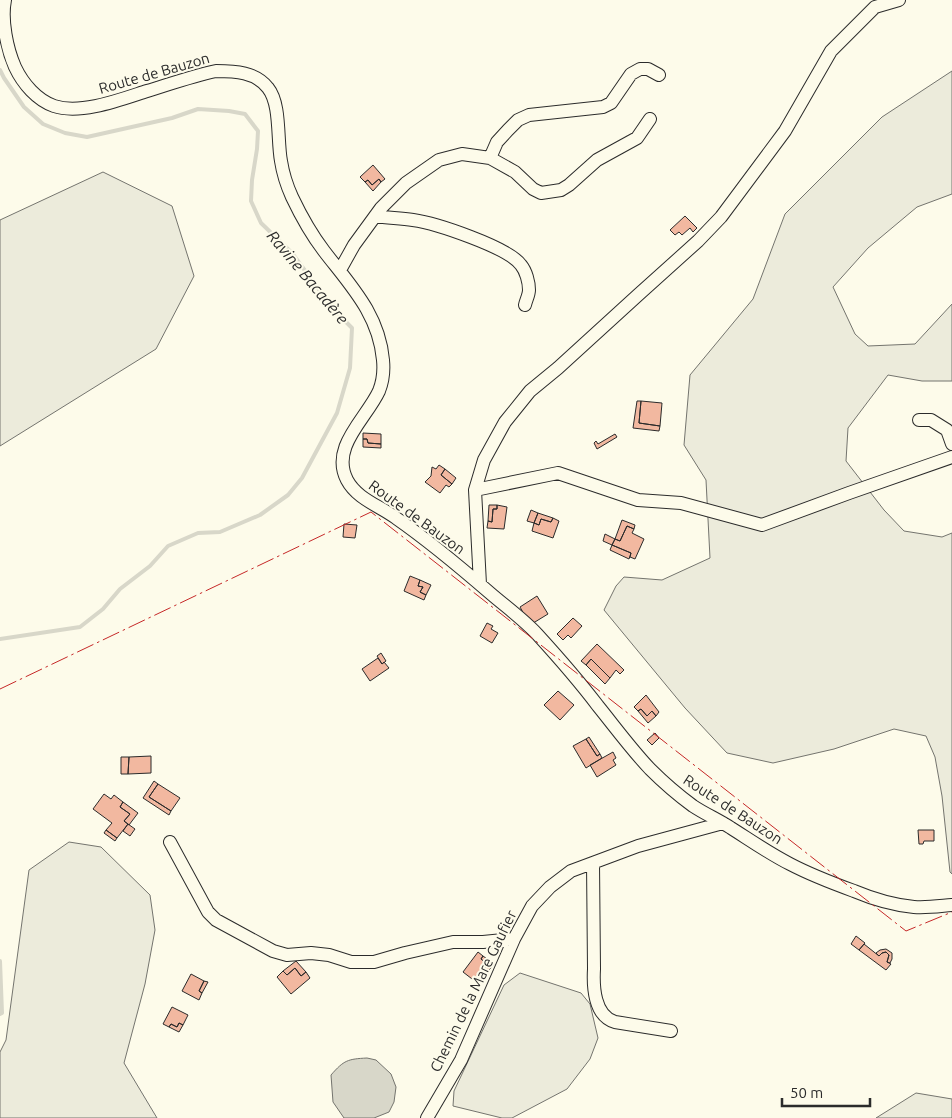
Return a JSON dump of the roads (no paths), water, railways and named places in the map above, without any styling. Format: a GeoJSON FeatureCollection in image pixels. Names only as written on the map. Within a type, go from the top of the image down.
{"type":"FeatureCollection","features":[{"type":"Feature","properties":{"kind":"street","name":"Route de Bauzon"},"geometry":{"type":"LineString","coordinates":[[5,0],[4,17],[11,58],[26,84],[38,97],[54,106],[68,108],[99,106],[216,70],[249,74],[261,80],[268,87],[275,102],[280,160],[290,193],[307,227],[355,289],[374,324],[383,356],[380,388],[343,451],[343,472],[349,484],[356,492],[397,518],[480,584],[534,632],[652,770],[671,789],[692,805],[788,863],[833,884],[873,899],[892,903],[916,907],[952,905]]}},
{"type":"Feature","properties":{"kind":"street"},"geometry":{"type":"LineString","coordinates":[[480,584],[475,490],[484,460],[505,422],[530,391],[698,242],[722,218],[785,131],[831,50],[875,7],[899,0]]}},
{"type":"Feature","properties":{"kind":"street"},"geometry":{"type":"LineString","coordinates":[[490,158],[497,142],[518,120],[529,115],[603,107],[611,103],[631,74],[640,69],[648,69],[659,75]]}},
{"type":"Feature","properties":{"kind":"street"},"geometry":{"type":"LineString","coordinates":[[340,270],[354,245],[381,208],[406,183],[439,160],[462,154],[490,158],[515,172],[533,189],[541,192],[560,190],[569,185],[597,160],[637,138],[650,119]]}},
{"type":"Feature","properties":{"kind":"street"},"geometry":{"type":"LineString","coordinates":[[375,216],[413,220],[453,230],[490,245],[511,257],[521,265],[526,276],[529,291],[525,305]]}},
{"type":"Feature","properties":{"kind":"street"},"geometry":{"type":"LineString","coordinates":[[919,420],[931,420],[947,430],[952,444]]}},
{"type":"Feature","properties":{"kind":"street"},"geometry":{"type":"LineString","coordinates":[[475,490],[558,474],[638,500],[681,503],[762,525],[952,457]]}},
{"type":"Feature","properties":{"kind":"street","name":"Chemin de la Mare Gaufier"},"geometry":{"type":"LineString","coordinates":[[427,1118],[461,1060],[514,939],[532,906],[550,887],[571,871],[638,846],[723,823]]}},
{"type":"Feature","properties":{"kind":"street"},"geometry":{"type":"LineString","coordinates":[[170,842],[201,901],[216,920],[273,951],[287,955],[311,953],[329,955],[351,962],[374,962],[453,942],[514,939]]}},
{"type":"Feature","properties":{"kind":"street"},"geometry":{"type":"LineString","coordinates":[[593,863],[593,983],[594,993],[602,1012],[605,1017],[614,1022],[671,1031]]}},
{"type":"Feature","properties":{"kind":"waterway","name":"Ravine Bacadère"},"geometry":{"type":"LineString","coordinates":[[0,70],[24,107],[43,124],[65,133],[87,137],[172,118],[198,109],[245,114],[258,131],[251,201],[261,223],[292,253],[335,311],[352,328],[350,368],[337,413],[302,478],[288,495],[260,515],[220,532],[198,533],[168,546],[150,566],[120,589],[103,609],[80,627],[0,639]]}},
{"type":"Feature","properties":{"kind":"waterway","name":"Ravine Bacadère"},"geometry":{"type":"LineString","coordinates":[[0,961],[2,1013],[0,1014]]}}]}
